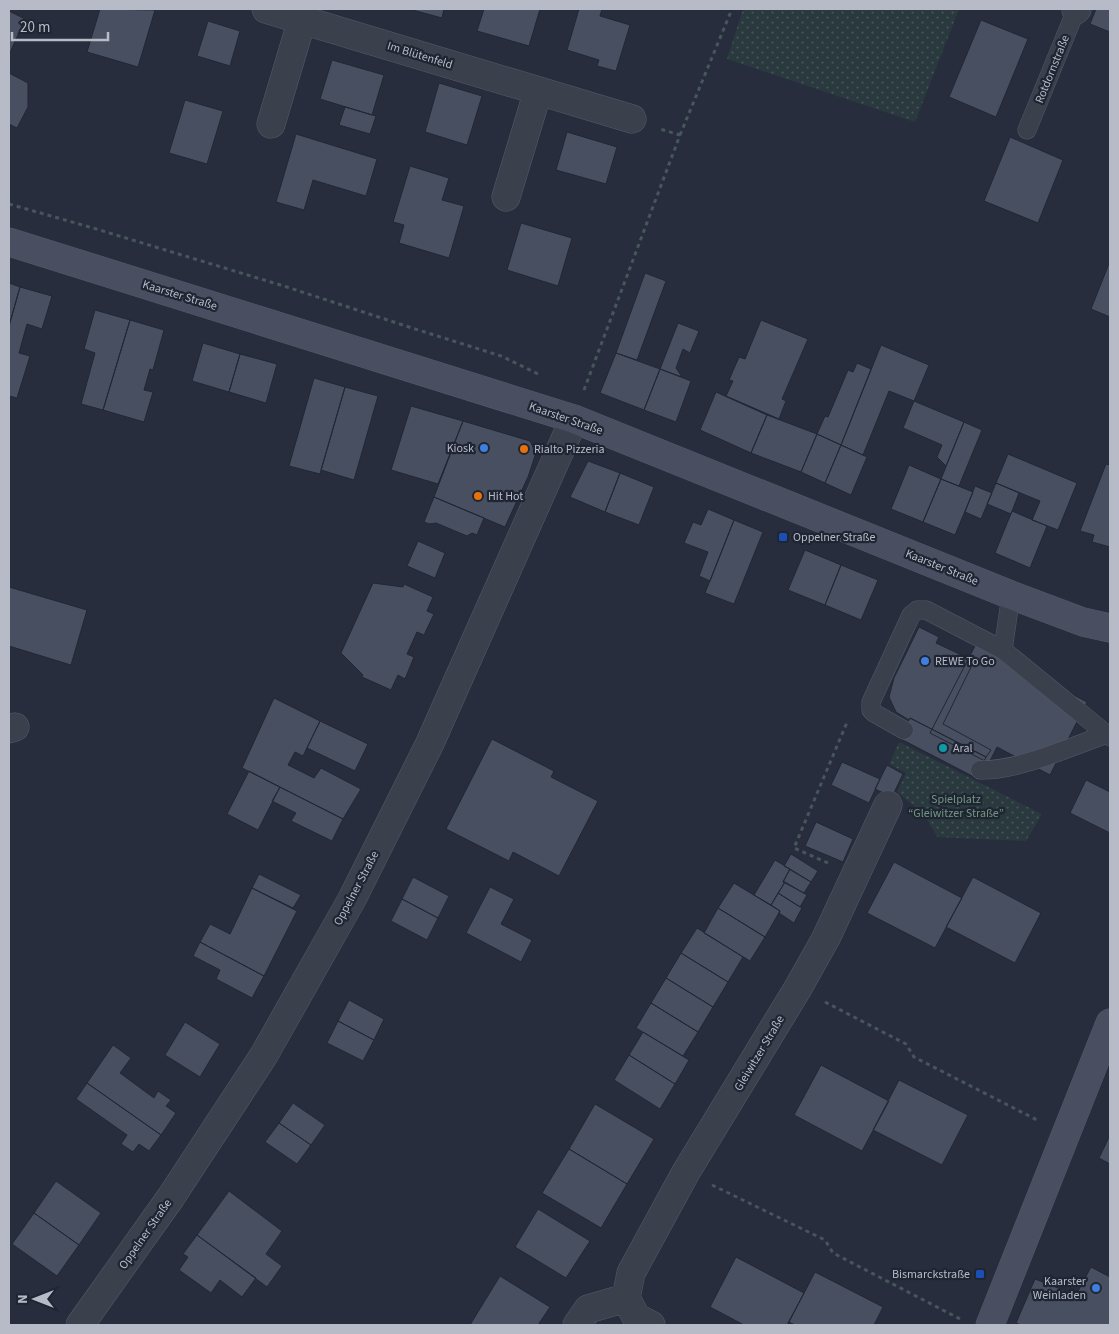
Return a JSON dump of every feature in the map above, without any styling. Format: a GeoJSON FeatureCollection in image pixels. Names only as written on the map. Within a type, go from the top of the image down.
{"type":"FeatureCollection","features":[{"type":"Feature","properties":{"kind":"main road","name":"Kaarster Straße"},"geometry":{"type":"LineString","coordinates":[[9,242],[574,419],[1011,595],[1083,622],[1110,628]]}},
{"type":"Feature","properties":{"kind":"main road"},"geometry":{"type":"LineString","coordinates":[[990,1325],[1110,1023]]}},
{"type":"Feature","properties":{"kind":"street","name":"Im Blütenfeld"},"geometry":{"type":"LineString","coordinates":[[266,9],[632,119]]}},
{"type":"Feature","properties":{"kind":"street"},"geometry":{"type":"LineString","coordinates":[[271,124],[302,20]]}},
{"type":"Feature","properties":{"kind":"street"},"geometry":{"type":"LineString","coordinates":[[506,196],[538,91]]}},
{"type":"Feature","properties":{"kind":"street","name":"Oppelner Straße"},"geometry":{"type":"LineString","coordinates":[[80,1325],[171,1197],[264,1055],[352,899],[430,743],[574,419]]}},
{"type":"Feature","properties":{"kind":"street","name":"Gleiwitzer Straße"},"geometry":{"type":"LineString","coordinates":[[626,1298],[631,1273],[686,1172],[798,988],[826,938],[888,805]]}},
{"type":"Feature","properties":{"kind":"street"},"geometry":{"type":"LineString","coordinates":[[577,1325],[588,1309],[626,1298],[636,1317],[652,1325]]}},
{"type":"Feature","properties":{"kind":"lane","name":"Rotdornstraße"},"geometry":{"type":"LineString","coordinates":[[1027,130],[1076,9]]}},
{"type":"Feature","properties":{"kind":"lane"},"geometry":{"type":"LineString","coordinates":[[1003,650],[1011,595]]}},
{"type":"Feature","properties":{"kind":"lane"},"geometry":{"type":"LineString","coordinates":[[904,730],[874,714],[871,710],[871,702],[911,615],[917,610],[926,610],[1003,650],[1109,736]]}},
{"type":"Feature","properties":{"kind":"lane"},"geometry":{"type":"LineString","coordinates":[[980,770],[1014,766],[1109,736]]}},
{"type":"Feature","properties":{"kind":"path"},"geometry":{"type":"LineString","coordinates":[[574,419],[680,136],[732,9]]}},
{"type":"Feature","properties":{"kind":"path"},"geometry":{"type":"LineString","coordinates":[[632,119],[680,136]]}},
{"type":"Feature","properties":{"kind":"path"},"geometry":{"type":"LineString","coordinates":[[852,711],[794,848],[856,876]]}},
{"type":"Feature","properties":{"kind":"path"},"geometry":{"type":"LineString","coordinates":[[798,988],[906,1044],[914,1057],[1066,1134]]}},
{"type":"Feature","properties":{"kind":"path"},"geometry":{"type":"LineString","coordinates":[[686,1172],[825,1240],[833,1253],[962,1321]]}},
{"type":"Feature","properties":{"kind":"green space"},"geometry":{"type":"Polygon","coordinates":[[[743,9],[959,9],[915,122],[727,59],[743,9]]]}},
{"type":"Feature","properties":{"kind":"green space","name":"Spielplatz “Gleiwitzer Straße”"},"geometry":{"type":"Polygon","coordinates":[[[899,742],[1042,814],[1026,841],[937,837],[924,814],[897,792],[906,773],[889,764],[899,742]]]}},
{"type":"Feature","properties":{"kind":"building"},"geometry":{"type":"Polygon","coordinates":[[[100,9],[155,10],[138,67],[87,52],[100,9]]]}},
{"type":"Feature","properties":{"kind":"building"},"geometry":{"type":"Polygon","coordinates":[[[409,9],[444,9],[442,18],[409,9]]]}},
{"type":"Feature","properties":{"kind":"building"},"geometry":{"type":"Polygon","coordinates":[[[484,9],[540,9],[529,46],[477,31],[484,9]]]}},
{"type":"Feature","properties":{"kind":"building"},"geometry":{"type":"Polygon","coordinates":[[[579,9],[602,9],[600,16],[630,25],[616,71],[597,66],[599,60],[567,50],[579,9]]]}},
{"type":"Feature","properties":{"kind":"building"},"geometry":{"type":"Polygon","coordinates":[[[1096,9],[1110,9],[1110,32],[1090,24],[1096,9]]]}},
{"type":"Feature","properties":{"kind":"building"},"geometry":{"type":"Polygon","coordinates":[[[9,11],[25,19],[9,55],[9,11]]]}},
{"type":"Feature","properties":{"kind":"building"},"geometry":{"type":"Polygon","coordinates":[[[981,20],[1028,39],[996,117],[949,97],[981,20]]]}},
{"type":"Feature","properties":{"kind":"building"},"geometry":{"type":"Polygon","coordinates":[[[208,21],[240,31],[230,66],[197,56],[208,21]]]}},
{"type":"Feature","properties":{"kind":"building"},"geometry":{"type":"Polygon","coordinates":[[[332,60],[384,75],[372,115],[320,99],[332,60]]]}},
{"type":"Feature","properties":{"kind":"building"},"geometry":{"type":"Polygon","coordinates":[[[9,73],[28,83],[28,107],[17,128],[9,124],[9,73]]]}},
{"type":"Feature","properties":{"kind":"building"},"geometry":{"type":"Polygon","coordinates":[[[439,83],[482,96],[467,145],[425,132],[439,83]]]}},
{"type":"Feature","properties":{"kind":"building"},"geometry":{"type":"Polygon","coordinates":[[[185,100],[223,111],[207,164],[169,153],[185,100]]]}},
{"type":"Feature","properties":{"kind":"building"},"geometry":{"type":"Polygon","coordinates":[[[345,107],[376,116],[370,134],[339,125],[345,107]]]}},
{"type":"Feature","properties":{"kind":"building"},"geometry":{"type":"Polygon","coordinates":[[[567,132],[617,147],[606,184],[556,170],[567,132]]]}},
{"type":"Feature","properties":{"kind":"building"},"geometry":{"type":"Polygon","coordinates":[[[296,134],[377,159],[366,196],[313,180],[304,210],[276,202],[296,134]]]}},
{"type":"Feature","properties":{"kind":"building"},"geometry":{"type":"Polygon","coordinates":[[[1010,137],[1063,160],[1038,223],[984,201],[1010,137]]]}},
{"type":"Feature","properties":{"kind":"building"},"geometry":{"type":"Polygon","coordinates":[[[410,166],[449,178],[442,200],[464,206],[449,258],[399,243],[404,225],[393,222],[410,166]]]}},
{"type":"Feature","properties":{"kind":"building"},"geometry":{"type":"Polygon","coordinates":[[[521,223],[572,238],[558,286],[507,270],[521,223]]]}},
{"type":"Feature","properties":{"kind":"building"},"geometry":{"type":"Polygon","coordinates":[[[1110,261],[1110,317],[1091,309],[1110,261]]]}},
{"type":"Feature","properties":{"kind":"building"},"geometry":{"type":"Polygon","coordinates":[[[645,273],[666,281],[637,360],[616,353],[645,273]]]}},
{"type":"Feature","properties":{"kind":"building"},"geometry":{"type":"Polygon","coordinates":[[[9,283],[20,287],[9,326],[9,283]]]}},
{"type":"Feature","properties":{"kind":"building"},"geometry":{"type":"Polygon","coordinates":[[[20,287],[52,296],[42,329],[27,324],[19,353],[30,356],[17,398],[9,396],[9,326],[20,287]]]}},
{"type":"Feature","properties":{"kind":"building"},"geometry":{"type":"Polygon","coordinates":[[[95,310],[130,320],[103,410],[81,404],[95,353],[84,349],[95,310]]]}},
{"type":"Feature","properties":{"kind":"building"},"geometry":{"type":"Polygon","coordinates":[[[130,320],[164,330],[153,370],[150,369],[144,390],[153,392],[144,422],[103,410],[130,320]]]}},
{"type":"Feature","properties":{"kind":"building"},"geometry":{"type":"Polygon","coordinates":[[[761,320],[808,339],[782,399],[786,401],[779,419],[726,396],[733,381],[729,380],[739,357],[745,359],[761,320]]]}},
{"type":"Feature","properties":{"kind":"building"},"geometry":{"type":"Polygon","coordinates":[[[678,323],[699,331],[690,353],[683,349],[676,368],[682,377],[660,369],[678,323]]]}},
{"type":"Feature","properties":{"kind":"building"},"geometry":{"type":"Polygon","coordinates":[[[203,343],[240,354],[229,392],[192,381],[203,343]]]}},
{"type":"Feature","properties":{"kind":"building"},"geometry":{"type":"Polygon","coordinates":[[[881,345],[929,365],[914,401],[889,391],[863,455],[841,445],[881,345]]]}},
{"type":"Feature","properties":{"kind":"building"},"geometry":{"type":"Polygon","coordinates":[[[616,353],[660,369],[644,410],[600,393],[616,353]]]}},
{"type":"Feature","properties":{"kind":"building"},"geometry":{"type":"Polygon","coordinates":[[[240,354],[277,364],[266,403],[229,392],[240,354]]]}},
{"type":"Feature","properties":{"kind":"building"},"geometry":{"type":"Polygon","coordinates":[[[857,363],[871,369],[841,445],[817,434],[825,416],[828,417],[848,370],[853,372],[857,363]]]}},
{"type":"Feature","properties":{"kind":"building"},"geometry":{"type":"Polygon","coordinates":[[[660,369],[691,381],[676,422],[644,410],[660,369]]]}},
{"type":"Feature","properties":{"kind":"building"},"geometry":{"type":"Polygon","coordinates":[[[314,378],[345,387],[320,474],[289,466],[314,378]]]}},
{"type":"Feature","properties":{"kind":"building"},"geometry":{"type":"Polygon","coordinates":[[[345,387],[378,396],[354,480],[321,470],[345,387]]]}},
{"type":"Feature","properties":{"kind":"building"},"geometry":{"type":"Polygon","coordinates":[[[716,392],[767,415],[751,453],[700,430],[716,392]]]}},
{"type":"Feature","properties":{"kind":"building"},"geometry":{"type":"Polygon","coordinates":[[[914,401],[964,422],[946,466],[937,457],[942,445],[903,428],[914,401]]]}},
{"type":"Feature","properties":{"kind":"building"},"geometry":{"type":"Polygon","coordinates":[[[411,406],[463,421],[438,484],[391,470],[411,406]]]}},
{"type":"Feature","properties":{"kind":"building"},"geometry":{"type":"Polygon","coordinates":[[[767,415],[817,434],[801,472],[751,453],[767,415]]]}},
{"type":"Feature","properties":{"kind":"building"},"geometry":{"type":"Polygon","coordinates":[[[463,421],[530,441],[536,453],[528,477],[505,527],[434,497],[463,421]]]}},
{"type":"Feature","properties":{"kind":"building"},"geometry":{"type":"Polygon","coordinates":[[[964,422],[982,430],[959,486],[941,479],[964,422]]]}},
{"type":"Feature","properties":{"kind":"building"},"geometry":{"type":"Polygon","coordinates":[[[817,434],[841,445],[825,483],[801,472],[817,434]]]}},
{"type":"Feature","properties":{"kind":"building"},"geometry":{"type":"Polygon","coordinates":[[[841,445],[867,457],[851,495],[825,483],[841,445]]]}},
{"type":"Feature","properties":{"kind":"building"},"geometry":{"type":"Polygon","coordinates":[[[1008,454],[1077,483],[1058,530],[1032,520],[1040,501],[996,483],[1008,454]]]}},
{"type":"Feature","properties":{"kind":"building"},"geometry":{"type":"Polygon","coordinates":[[[588,461],[620,473],[605,512],[570,497],[588,461]]]}},
{"type":"Feature","properties":{"kind":"building"},"geometry":{"type":"Polygon","coordinates":[[[1106,464],[1110,465],[1110,547],[1092,542],[1094,535],[1080,531],[1106,464]]]}},
{"type":"Feature","properties":{"kind":"building"},"geometry":{"type":"Polygon","coordinates":[[[909,465],[941,479],[923,522],[891,509],[909,465]]]}},
{"type":"Feature","properties":{"kind":"building"},"geometry":{"type":"Polygon","coordinates":[[[620,473],[654,487],[639,525],[605,512],[620,473]]]}},
{"type":"Feature","properties":{"kind":"building"},"geometry":{"type":"Polygon","coordinates":[[[941,479],[973,492],[955,535],[923,522],[941,479]]]}},
{"type":"Feature","properties":{"kind":"building"},"geometry":{"type":"Polygon","coordinates":[[[996,483],[1019,493],[1011,514],[987,504],[996,483]]]}},
{"type":"Feature","properties":{"kind":"building"},"geometry":{"type":"Polygon","coordinates":[[[975,486],[992,493],[981,519],[965,512],[975,486]]]}},
{"type":"Feature","properties":{"kind":"building"},"geometry":{"type":"Polygon","coordinates":[[[434,497],[484,518],[477,535],[472,533],[467,536],[436,523],[429,524],[424,522],[434,497]]]}},
{"type":"Feature","properties":{"kind":"building"},"geometry":{"type":"Polygon","coordinates":[[[708,509],[734,520],[710,581],[699,576],[708,552],[684,543],[693,522],[701,525],[708,509]]]}},
{"type":"Feature","properties":{"kind":"building"},"geometry":{"type":"Polygon","coordinates":[[[1012,511],[1047,526],[1030,568],[995,553],[1012,511]]]}},
{"type":"Feature","properties":{"kind":"building"},"geometry":{"type":"Polygon","coordinates":[[[734,520],[763,532],[734,604],[705,593],[734,520]]]}},
{"type":"Feature","properties":{"kind":"building"},"geometry":{"type":"Polygon","coordinates":[[[418,541],[445,553],[435,578],[407,566],[418,541]]]}},
{"type":"Feature","properties":{"kind":"building"},"geometry":{"type":"Polygon","coordinates":[[[805,550],[841,565],[825,605],[788,590],[805,550]]]}},
{"type":"Feature","properties":{"kind":"building"},"geometry":{"type":"Polygon","coordinates":[[[841,565],[878,580],[861,620],[825,605],[841,565]]]}},
{"type":"Feature","properties":{"kind":"building"},"geometry":{"type":"Polygon","coordinates":[[[373,583],[403,587],[404,584],[433,597],[427,611],[434,614],[424,635],[417,632],[407,654],[414,657],[405,679],[398,675],[391,690],[362,677],[363,675],[341,653],[373,583]]]}},
{"type":"Feature","properties":{"kind":"building"},"geometry":{"type":"Polygon","coordinates":[[[9,587],[87,610],[71,665],[9,646],[9,587]]]}},
{"type":"Feature","properties":{"kind":"building","name":"Aral"},"geometry":{"type":"Polygon","coordinates":[[[919,627],[939,637],[936,643],[974,661],[943,724],[991,750],[986,757],[896,712],[889,697],[894,678],[919,627]]]}},
{"type":"Feature","properties":{"kind":"building"},"geometry":{"type":"Polygon","coordinates":[[[976,644],[1087,702],[1050,775],[997,747],[989,763],[930,733],[976,644]]]}},
{"type":"Feature","properties":{"kind":"building"},"geometry":{"type":"Polygon","coordinates":[[[274,698],[320,721],[303,756],[295,752],[288,765],[314,778],[321,768],[361,789],[343,819],[242,768],[274,698]]]}},
{"type":"Feature","properties":{"kind":"building","name":"Aral"},"geometry":{"type":"Polygon","coordinates":[[[910,718],[986,757],[976,778],[899,738],[910,718]]]}},
{"type":"Feature","properties":{"kind":"building"},"geometry":{"type":"Polygon","coordinates":[[[320,721],[368,744],[355,771],[307,748],[320,721]]]}},
{"type":"Feature","properties":{"kind":"building"},"geometry":{"type":"Polygon","coordinates":[[[492,739],[554,771],[551,777],[598,801],[559,876],[513,852],[509,861],[446,829],[492,739]]]}},
{"type":"Feature","properties":{"kind":"building"},"geometry":{"type":"Polygon","coordinates":[[[842,762],[880,779],[869,803],[831,785],[842,762]]]}},
{"type":"Feature","properties":{"kind":"building"},"geometry":{"type":"Polygon","coordinates":[[[887,765],[903,774],[892,797],[875,789],[887,765]]]}},
{"type":"Feature","properties":{"kind":"building"},"geometry":{"type":"Polygon","coordinates":[[[249,771],[280,787],[258,830],[227,814],[249,771]]]}},
{"type":"Feature","properties":{"kind":"building"},"geometry":{"type":"Polygon","coordinates":[[[1086,780],[1110,792],[1110,833],[1070,813],[1086,780]]]}},
{"type":"Feature","properties":{"kind":"building"},"geometry":{"type":"Polygon","coordinates":[[[280,787],[343,819],[332,841],[291,821],[296,813],[272,801],[280,787]]]}},
{"type":"Feature","properties":{"kind":"building"},"geometry":{"type":"Polygon","coordinates":[[[816,822],[853,839],[843,862],[805,846],[816,822]]]}},
{"type":"Feature","properties":{"kind":"building"},"geometry":{"type":"Polygon","coordinates":[[[791,854],[818,871],[811,882],[784,866],[791,854]]]}},
{"type":"Feature","properties":{"kind":"building"},"geometry":{"type":"Polygon","coordinates":[[[775,860],[790,869],[783,882],[785,882],[771,905],[754,895],[775,860]]]}},
{"type":"Feature","properties":{"kind":"building"},"geometry":{"type":"Polygon","coordinates":[[[894,862],[962,898],[935,948],[867,913],[894,862]]]}},
{"type":"Feature","properties":{"kind":"building"},"geometry":{"type":"Polygon","coordinates":[[[790,869],[811,882],[804,893],[783,882],[790,869]]]}},
{"type":"Feature","properties":{"kind":"building"},"geometry":{"type":"Polygon","coordinates":[[[259,874],[301,895],[293,908],[252,888],[259,874]]]}},
{"type":"Feature","properties":{"kind":"building"},"geometry":{"type":"Polygon","coordinates":[[[413,877],[449,896],[438,918],[402,899],[413,877]]]}},
{"type":"Feature","properties":{"kind":"building"},"geometry":{"type":"Polygon","coordinates":[[[973,877],[1041,913],[1015,963],[946,927],[973,877]]]}},
{"type":"Feature","properties":{"kind":"building"},"geometry":{"type":"Polygon","coordinates":[[[785,882],[807,895],[800,907],[778,893],[785,882]]]}},
{"type":"Feature","properties":{"kind":"building"},"geometry":{"type":"Polygon","coordinates":[[[734,883],[780,911],[765,937],[718,908],[734,883]]]}},
{"type":"Feature","properties":{"kind":"building"},"geometry":{"type":"Polygon","coordinates":[[[490,887],[514,899],[501,924],[532,940],[521,962],[466,933],[490,887]]]}},
{"type":"Feature","properties":{"kind":"building"},"geometry":{"type":"Polygon","coordinates":[[[252,888],[297,911],[264,976],[200,942],[210,924],[230,934],[252,888]]]}},
{"type":"Feature","properties":{"kind":"building"},"geometry":{"type":"Polygon","coordinates":[[[778,893],[802,908],[794,923],[771,905],[778,893]]]}},
{"type":"Feature","properties":{"kind":"building"},"geometry":{"type":"Polygon","coordinates":[[[402,899],[438,918],[427,940],[391,921],[402,899]]]}},
{"type":"Feature","properties":{"kind":"building"},"geometry":{"type":"Polygon","coordinates":[[[718,908],[765,937],[750,961],[704,933],[718,908]]]}},
{"type":"Feature","properties":{"kind":"building"},"geometry":{"type":"Polygon","coordinates":[[[697,928],[743,957],[728,982],[681,953],[697,928]]]}},
{"type":"Feature","properties":{"kind":"building"},"geometry":{"type":"Polygon","coordinates":[[[200,942],[264,976],[252,998],[216,979],[220,970],[193,956],[200,942]]]}},
{"type":"Feature","properties":{"kind":"building"},"geometry":{"type":"Polygon","coordinates":[[[681,953],[728,982],[713,1007],[666,978],[681,953]]]}},
{"type":"Feature","properties":{"kind":"building"},"geometry":{"type":"Polygon","coordinates":[[[666,978],[713,1007],[698,1032],[651,1003],[666,978]]]}},
{"type":"Feature","properties":{"kind":"building"},"geometry":{"type":"Polygon","coordinates":[[[349,1000],[384,1019],[374,1040],[338,1021],[349,1000]]]}},
{"type":"Feature","properties":{"kind":"building"},"geometry":{"type":"Polygon","coordinates":[[[651,1003],[698,1032],[683,1056],[636,1028],[651,1003]]]}},
{"type":"Feature","properties":{"kind":"building"},"geometry":{"type":"Polygon","coordinates":[[[338,1021],[374,1040],[363,1061],[327,1043],[338,1021]]]}},
{"type":"Feature","properties":{"kind":"building"},"geometry":{"type":"Polygon","coordinates":[[[185,1022],[220,1044],[200,1077],[165,1055],[185,1022]]]}},
{"type":"Feature","properties":{"kind":"building"},"geometry":{"type":"Polygon","coordinates":[[[643,1032],[689,1060],[675,1084],[629,1055],[643,1032]]]}},
{"type":"Feature","properties":{"kind":"building"},"geometry":{"type":"Polygon","coordinates":[[[113,1045],[131,1058],[120,1073],[154,1098],[158,1091],[171,1100],[166,1106],[176,1113],[161,1135],[87,1083],[113,1045]]]}},
{"type":"Feature","properties":{"kind":"building"},"geometry":{"type":"Polygon","coordinates":[[[629,1055],[675,1084],[660,1109],[614,1080],[629,1055]]]}},
{"type":"Feature","properties":{"kind":"building"},"geometry":{"type":"Polygon","coordinates":[[[821,1065],[889,1101],[862,1151],[794,1115],[821,1065]]]}},
{"type":"Feature","properties":{"kind":"building"},"geometry":{"type":"Polygon","coordinates":[[[899,1080],[968,1115],[942,1165],[873,1130],[899,1080]]]}},
{"type":"Feature","properties":{"kind":"building"},"geometry":{"type":"Polygon","coordinates":[[[87,1083],[161,1135],[149,1151],[139,1144],[133,1152],[121,1144],[127,1135],[76,1099],[87,1083]]]}},
{"type":"Feature","properties":{"kind":"building"},"geometry":{"type":"Polygon","coordinates":[[[293,1103],[325,1125],[311,1145],[279,1123],[293,1103]]]}},
{"type":"Feature","properties":{"kind":"building"},"geometry":{"type":"Polygon","coordinates":[[[595,1104],[654,1139],[627,1184],[569,1149],[595,1104]]]}},
{"type":"Feature","properties":{"kind":"building"},"geometry":{"type":"Polygon","coordinates":[[[279,1123],[311,1145],[297,1164],[265,1142],[279,1123]]]}},
{"type":"Feature","properties":{"kind":"building"},"geometry":{"type":"Polygon","coordinates":[[[1110,1135],[1110,1164],[1099,1158],[1110,1135]]]}},
{"type":"Feature","properties":{"kind":"building"},"geometry":{"type":"Polygon","coordinates":[[[569,1149],[627,1184],[601,1228],[542,1193],[569,1149]]]}},
{"type":"Feature","properties":{"kind":"building"},"geometry":{"type":"Polygon","coordinates":[[[56,1181],[101,1213],[79,1245],[34,1213],[56,1181]]]}},
{"type":"Feature","properties":{"kind":"building"},"geometry":{"type":"Polygon","coordinates":[[[229,1191],[282,1231],[266,1254],[282,1266],[267,1287],[197,1235],[229,1191]]]}},
{"type":"Feature","properties":{"kind":"building"},"geometry":{"type":"Polygon","coordinates":[[[538,1209],[590,1241],[566,1278],[515,1247],[538,1209]]]}},
{"type":"Feature","properties":{"kind":"building"},"geometry":{"type":"Polygon","coordinates":[[[34,1213],[79,1245],[57,1276],[12,1244],[34,1213]]]}},
{"type":"Feature","properties":{"kind":"building"},"geometry":{"type":"Polygon","coordinates":[[[197,1235],[256,1278],[242,1297],[220,1280],[211,1293],[179,1270],[188,1257],[183,1254],[197,1235]]]}},
{"type":"Feature","properties":{"kind":"building"},"geometry":{"type":"Polygon","coordinates":[[[736,1257],[804,1293],[787,1325],[744,1325],[710,1307],[736,1257]]]}},
{"type":"Feature","properties":{"kind":"building"},"geometry":{"type":"Polygon","coordinates":[[[1091,1267],[1110,1277],[1110,1325],[1021,1325],[1016,1323],[1035,1279],[1076,1295],[1091,1267]]]}},
{"type":"Feature","properties":{"kind":"building"},"geometry":{"type":"Polygon","coordinates":[[[815,1272],[883,1307],[874,1325],[795,1325],[789,1322],[815,1272]]]}},
{"type":"Feature","properties":{"kind":"building"},"geometry":{"type":"Polygon","coordinates":[[[500,1276],[550,1307],[538,1325],[470,1325],[500,1276]]]}},
{"type":"Feature","properties":{"kind":"place","name":"Kiosk"},"geometry":{"type":"Point","coordinates":[484,448]}},
{"type":"Feature","properties":{"kind":"place","name":"Rialto Pizzeria"},"geometry":{"type":"Point","coordinates":[524,449]}},
{"type":"Feature","properties":{"kind":"place","name":"Hit Hot"},"geometry":{"type":"Point","coordinates":[478,496]}},
{"type":"Feature","properties":{"kind":"place","name":"Oppelner Straße"},"geometry":{"type":"Point","coordinates":[783,537]}},
{"type":"Feature","properties":{"kind":"place","name":"REWE To Go"},"geometry":{"type":"Point","coordinates":[925,661]}},
{"type":"Feature","properties":{"kind":"place","name":"Aral"},"geometry":{"type":"Point","coordinates":[943,748]}},
{"type":"Feature","properties":{"kind":"place","name":"Bismarckstraße"},"geometry":{"type":"Point","coordinates":[980,1274]}},
{"type":"Feature","properties":{"kind":"place","name":"Kaarster Weinladen"},"geometry":{"type":"Point","coordinates":[1096,1288]}}]}
